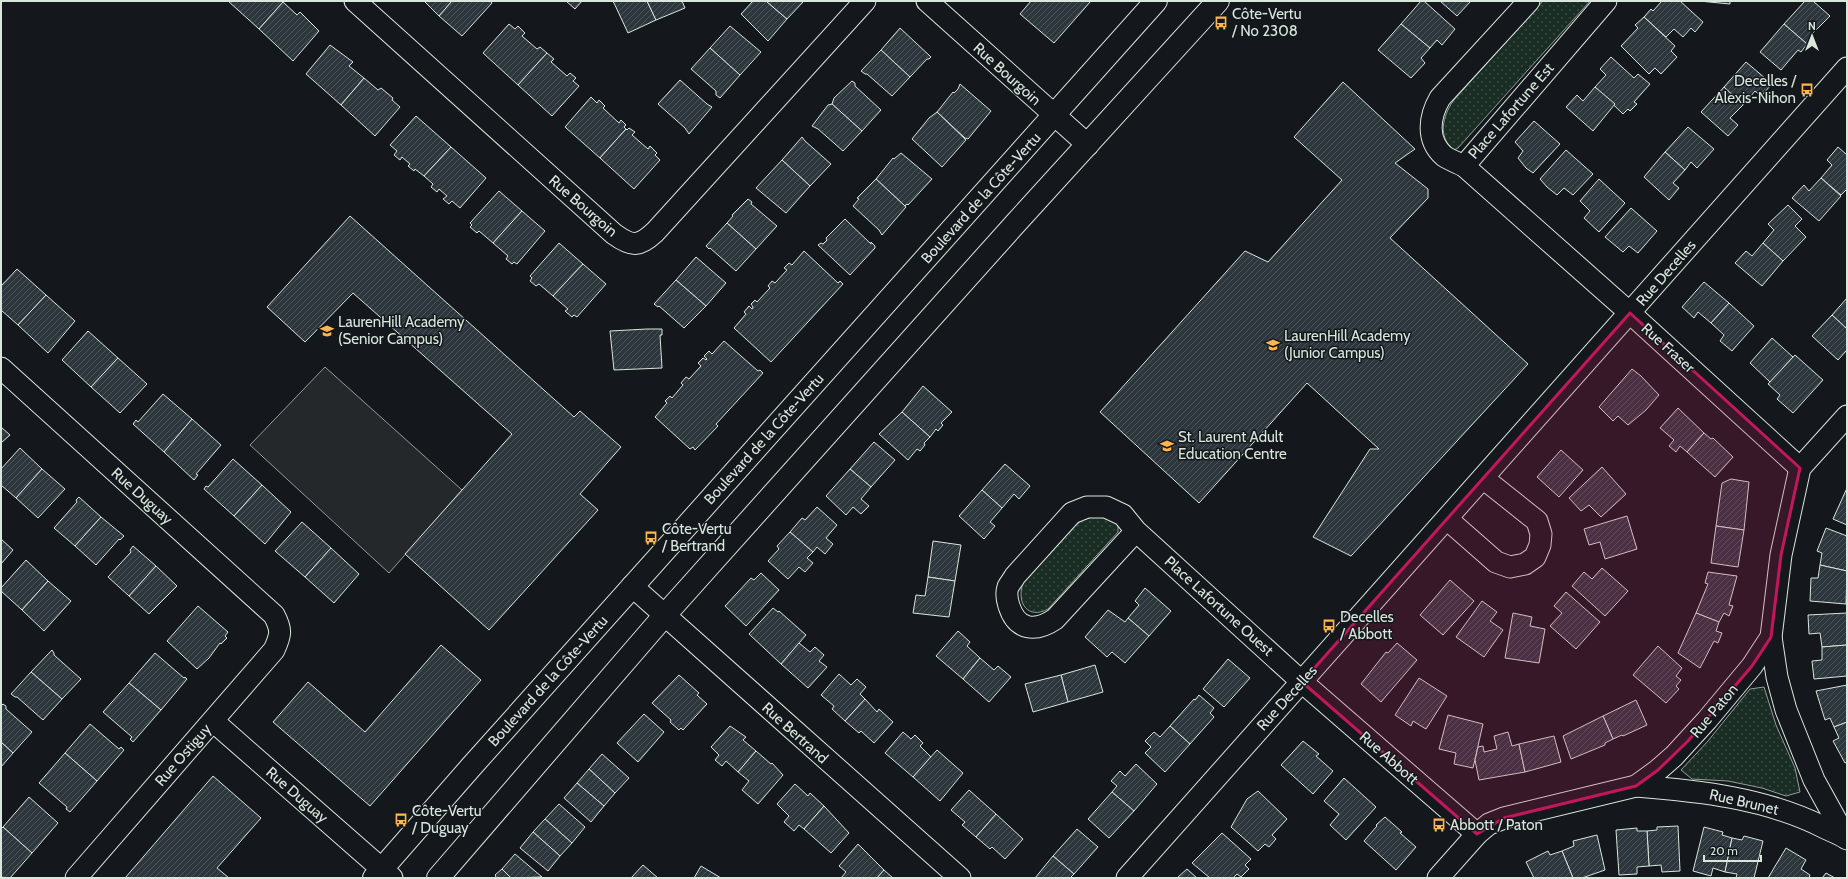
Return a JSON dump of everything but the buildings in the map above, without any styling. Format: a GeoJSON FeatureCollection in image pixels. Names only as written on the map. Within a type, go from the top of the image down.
{"type":"FeatureCollection","features":[{"type":"Feature","properties":{"kind":"main road","name":"Boulevard de la Côte-Vertu"},"geometry":{"type":"LineString","coordinates":[[382,875],[632,586],[1156,1]]}},
{"type":"Feature","properties":{"kind":"main road"},"geometry":{"type":"LineString","coordinates":[[438,878],[664,616],[1015,224],[1218,1]]}},
{"type":"Feature","properties":{"kind":"street","name":"Rue Bourgoin"},"geometry":{"type":"LineString","coordinates":[[355,1],[609,229],[625,242],[636,244],[646,241],[655,232],[865,1]]}},
{"type":"Feature","properties":{"kind":"street","name":"Rue Bourgoin"},"geometry":{"type":"LineString","coordinates":[[927,1],[1088,145]]}},
{"type":"Feature","properties":{"kind":"street","name":"Place Lafortune Est"},"geometry":{"type":"LineString","coordinates":[[1529,1],[1440,98],[1434,109],[1431,123],[1432,137],[1436,148],[1446,157],[1464,166],[1606,1]]}},
{"type":"Feature","properties":{"kind":"street","name":"Rue Decelles"},"geometry":{"type":"LineString","coordinates":[[1127,878],[1847,68]]}},
{"type":"Feature","properties":{"kind":"street","name":"Rue Fraser"},"geometry":{"type":"LineString","coordinates":[[1464,166],[1630,313],[1800,468]]}},
{"type":"Feature","properties":{"kind":"street","name":"Rue Duguay"},"geometry":{"type":"LineString","coordinates":[[1,368],[274,615],[280,626]]}},
{"type":"Feature","properties":{"kind":"street","name":"Rue Paton"},"geometry":{"type":"LineString","coordinates":[[1438,878],[1477,834],[1489,824],[1504,818],[1636,786],[1658,770],[1688,741],[1752,666],[1771,637],[1781,555],[1800,468],[1847,416]]}},
{"type":"Feature","properties":{"kind":"street"},"geometry":{"type":"LineString","coordinates":[[1447,518],[1496,562],[1510,567],[1525,564],[1535,557],[1540,545],[1541,534],[1537,521],[1484,478]]}},
{"type":"Feature","properties":{"kind":"street","name":"Place Lafortune Ouest"},"geometry":{"type":"LineString","coordinates":[[1136,531],[1055,618],[1045,626],[1031,627],[1020,623],[1012,614],[1007,600],[1008,587],[1015,576],[1072,513],[1087,507],[1106,507],[1123,515],[1136,531],[1302,682]]}},
{"type":"Feature","properties":{"kind":"street","name":"Rue Bertrand"},"geometry":{"type":"LineString","coordinates":[[632,586],[960,878]]}},
{"type":"Feature","properties":{"kind":"street","name":"Rue Ostiguy"},"geometry":{"type":"LineString","coordinates":[[76,878],[274,650],[280,638],[280,626]]}},
{"type":"Feature","properties":{"kind":"street","name":"Rue Brunet"},"geometry":{"type":"LineString","coordinates":[[1771,637],[1777,677],[1786,710],[1814,780],[1846,839]]}},
{"type":"Feature","properties":{"kind":"street","name":"Rue Abbott"},"geometry":{"type":"LineString","coordinates":[[1302,682],[1477,834]]}},
{"type":"Feature","properties":{"kind":"street","name":"Rue Duguay"},"geometry":{"type":"LineString","coordinates":[[213,721],[382,875]]}},
{"type":"Feature","properties":{"kind":"street","name":"Rue Brunet"},"geometry":{"type":"LineString","coordinates":[[1636,786],[1677,789],[1718,795],[1764,805],[1803,817],[1846,839]]}},
{"type":"Feature","properties":{"kind":"highlighted area"},"geometry":{"type":"Polygon","coordinates":[[[1630,313],[1800,468],[1781,555],[1771,637],[1752,666],[1688,741],[1658,770],[1636,786],[1504,818],[1477,834],[1302,682],[1630,313]]]}},
{"type":"Feature","properties":{"kind":"green space"},"geometry":{"type":"Polygon","coordinates":[[[1543,1],[1590,1],[1458,148],[1454,150],[1445,139],[1443,126],[1449,107],[1543,1]]]}},
{"type":"Feature","properties":{"kind":"green space"},"geometry":{"type":"Polygon","coordinates":[[[1096,516],[1103,516],[1118,522],[1118,532],[1048,609],[1041,612],[1029,611],[1025,608],[1021,597],[1023,583],[1075,526],[1082,520],[1096,516]]]}},
{"type":"Feature","properties":{"kind":"green space"},"geometry":{"type":"Polygon","coordinates":[[[1764,687],[1776,725],[1795,768],[1800,792],[1786,796],[1762,788],[1728,781],[1692,779],[1681,770],[1708,741],[1750,689],[1764,687]]]}},
{"type":"Feature","properties":{"kind":"shaded area"},"geometry":{"type":"Polygon","coordinates":[[[325,367],[462,490],[389,573],[250,445],[325,367]]]}},
{"type":"Feature","properties":{"kind":"place","name":"Côte-Vertu / No 2308"},"geometry":{"type":"Point","coordinates":[1221,23]}},
{"type":"Feature","properties":{"kind":"place","name":"Decelles / Alexis-Nihon"},"geometry":{"type":"Point","coordinates":[1807,90]}},
{"type":"Feature","properties":{"kind":"place","name":"LaurenHill Academy (Senior Campus)"},"geometry":{"type":"Point","coordinates":[327,331]}},
{"type":"Feature","properties":{"kind":"place","name":"LaurenHill Academy (Junior Campus)"},"geometry":{"type":"Point","coordinates":[1273,345]}},
{"type":"Feature","properties":{"kind":"place","name":"St. Laurent Adult Education Centre"},"geometry":{"type":"Point","coordinates":[1167,446]}},
{"type":"Feature","properties":{"kind":"place","name":"Côte-Vertu / Bertrand"},"geometry":{"type":"Point","coordinates":[651,538]}},
{"type":"Feature","properties":{"kind":"place","name":"Decelles / Abbott"},"geometry":{"type":"Point","coordinates":[1329,626]}},
{"type":"Feature","properties":{"kind":"place","name":"Côte-Vertu / Duguay"},"geometry":{"type":"Point","coordinates":[401,820]}},
{"type":"Feature","properties":{"kind":"place","name":"Abbott / Paton"},"geometry":{"type":"Point","coordinates":[1439,825]}}]}
